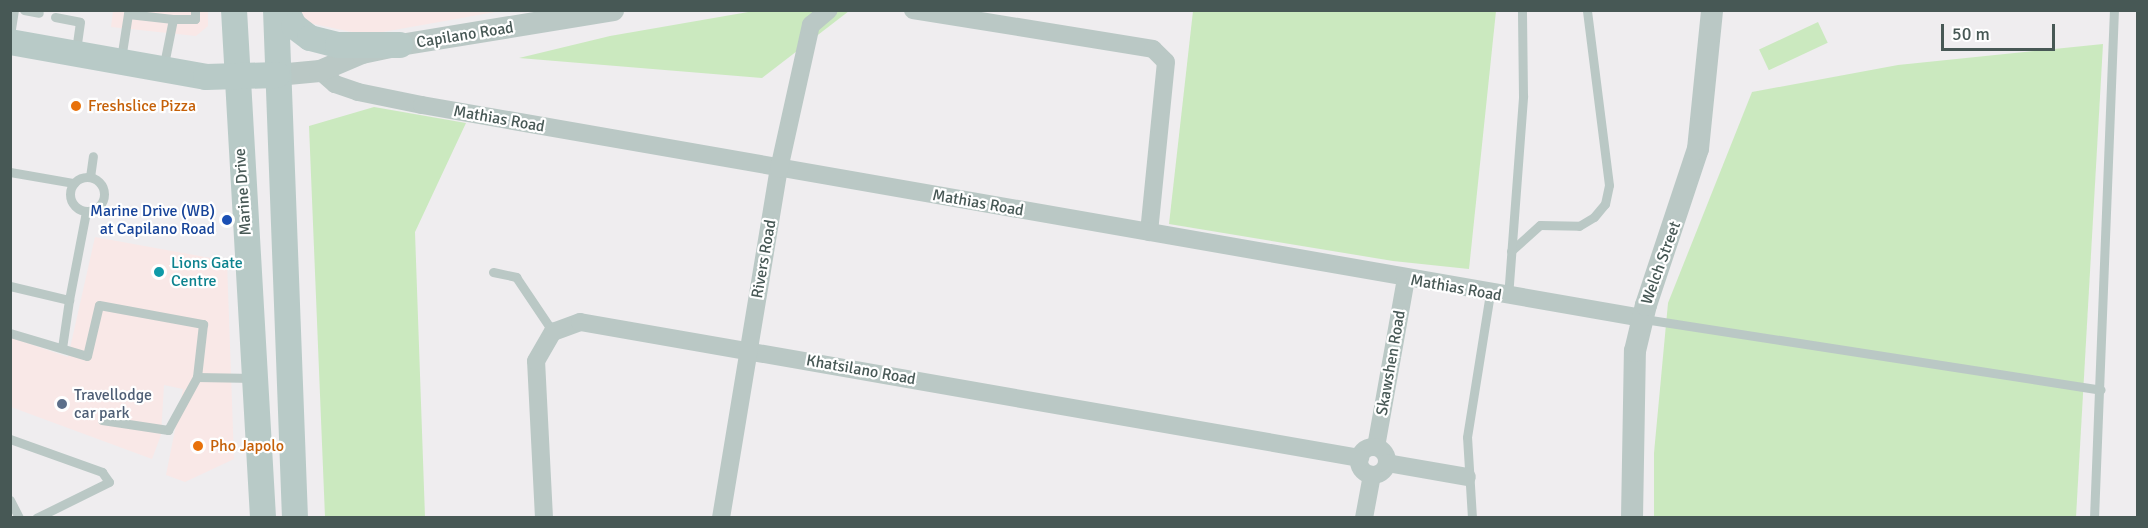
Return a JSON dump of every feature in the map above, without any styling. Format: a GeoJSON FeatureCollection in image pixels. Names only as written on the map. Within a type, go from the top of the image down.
{"type":"FeatureCollection","features":[{"type":"Feature","properties":{"kind":"main road","name":"Marine Drive"},"geometry":{"type":"LineString","coordinates":[[234,10],[263,518]]}},
{"type":"Feature","properties":{"kind":"main road"},"geometry":{"type":"LineString","coordinates":[[260,10],[262,49],[267,66],[277,75]]}},
{"type":"Feature","properties":{"kind":"main road"},"geometry":{"type":"LineString","coordinates":[[276,10],[295,518]]}},
{"type":"Feature","properties":{"kind":"main road"},"geometry":{"type":"LineString","coordinates":[[286,10],[294,26],[310,38],[338,45],[399,45]]}},
{"type":"Feature","properties":{"kind":"main road"},"geometry":{"type":"LineString","coordinates":[[10,42],[209,77],[277,75]]}},
{"type":"Feature","properties":{"kind":"street","name":"Capilano Road"},"geometry":{"type":"LineString","coordinates":[[277,75],[320,71],[362,53],[513,19],[613,10]]}},
{"type":"Feature","properties":{"kind":"street","name":"Rivers Road"},"geometry":{"type":"LineString","coordinates":[[721,518],[747,351],[780,169],[811,25],[829,10]]}},
{"type":"Feature","properties":{"kind":"street"},"geometry":{"type":"LineString","coordinates":[[914,10],[1154,49],[1166,62],[1149,232]]}},
{"type":"Feature","properties":{"kind":"street","name":"Welch Street"},"geometry":{"type":"LineString","coordinates":[[1632,518],[1632,385],[1642,318],[1698,149],[1712,10]]}},
{"type":"Feature","properties":{"kind":"street","name":"Mathias Road"},"geometry":{"type":"LineString","coordinates":[[320,71],[335,84],[378,97],[1149,232],[1499,296],[1642,318]]}},
{"type":"Feature","properties":{"kind":"street","name":"Skawshen Road"},"geometry":{"type":"LineString","coordinates":[[1376,447],[1406,279]]}},
{"type":"Feature","properties":{"kind":"street","name":"Khatsilano Road"},"geometry":{"type":"LineString","coordinates":[[553,332],[580,322],[1360,458]]}},
{"type":"Feature","properties":{"kind":"street"},"geometry":{"type":"LineString","coordinates":[[544,518],[536,361],[553,332]]}},
{"type":"Feature","properties":{"kind":"street"},"geometry":{"type":"LineString","coordinates":[[1376,447],[1385,453],[1387,463],[1379,474],[1372,475],[1362,469],[1360,458],[1366,449],[1376,447]]}},
{"type":"Feature","properties":{"kind":"street"},"geometry":{"type":"LineString","coordinates":[[1387,463],[1467,477]]}},
{"type":"Feature","properties":{"kind":"street"},"geometry":{"type":"LineString","coordinates":[[1364,518],[1372,475]]}},
{"type":"Feature","properties":{"kind":"lane"},"geometry":{"type":"LineString","coordinates":[[10,35],[14,10]]}},
{"type":"Feature","properties":{"kind":"lane"},"geometry":{"type":"LineString","coordinates":[[24,10],[39,13]]}},
{"type":"Feature","properties":{"kind":"lane"},"geometry":{"type":"LineString","coordinates":[[121,62],[128,12],[195,19],[195,10]]}},
{"type":"Feature","properties":{"kind":"lane"},"geometry":{"type":"LineString","coordinates":[[1472,518],[1467,477],[1467,437],[1511,251],[1523,96],[1522,10]]}},
{"type":"Feature","properties":{"kind":"lane"},"geometry":{"type":"LineString","coordinates":[[1511,251],[1540,225],[1579,226],[1594,218],[1605,204],[1609,185],[1587,10]]}},
{"type":"Feature","properties":{"kind":"lane"},"geometry":{"type":"LineString","coordinates":[[2094,518],[2101,390],[2114,10]]}},
{"type":"Feature","properties":{"kind":"lane"},"geometry":{"type":"LineString","coordinates":[[163,69],[179,16]]}},
{"type":"Feature","properties":{"kind":"lane"},"geometry":{"type":"LineString","coordinates":[[55,17],[80,22],[76,53]]}},
{"type":"Feature","properties":{"kind":"lane"},"geometry":{"type":"LineString","coordinates":[[90,177],[93,156]]}},
{"type":"Feature","properties":{"kind":"lane"},"geometry":{"type":"LineString","coordinates":[[10,172],[75,182],[90,177],[101,183],[105,193],[98,209],[86,212],[72,204],[70,193],[75,182]]}},
{"type":"Feature","properties":{"kind":"lane"},"geometry":{"type":"LineString","coordinates":[[62,348],[86,212]]}},
{"type":"Feature","properties":{"kind":"lane"},"geometry":{"type":"LineString","coordinates":[[494,272],[516,277],[553,332]]}},
{"type":"Feature","properties":{"kind":"lane"},"geometry":{"type":"LineString","coordinates":[[10,286],[69,300]]}},
{"type":"Feature","properties":{"kind":"lane"},"geometry":{"type":"LineString","coordinates":[[10,333],[87,356],[99,305],[203,324],[197,377],[168,430],[102,420]]}},
{"type":"Feature","properties":{"kind":"lane"},"geometry":{"type":"LineString","coordinates":[[1642,318],[2101,390]]}},
{"type":"Feature","properties":{"kind":"lane"},"geometry":{"type":"LineString","coordinates":[[197,377],[254,378]]}},
{"type":"Feature","properties":{"kind":"lane"},"geometry":{"type":"LineString","coordinates":[[10,439],[102,472],[109,482],[36,518]]}},
{"type":"Feature","properties":{"kind":"lane"},"geometry":{"type":"LineString","coordinates":[[10,500],[19,518]]}},
{"type":"Feature","properties":{"kind":"shaded area"},"geometry":{"type":"Polygon","coordinates":[[[113,11],[208,11],[208,26],[196,36],[111,27],[113,11]]]}},
{"type":"Feature","properties":{"kind":"shaded area"},"geometry":{"type":"Polygon","coordinates":[[[300,11],[501,11],[366,35],[304,22],[300,11]]]}},
{"type":"Feature","properties":{"kind":"shaded area"},"geometry":{"type":"Polygon","coordinates":[[[95,237],[227,261],[234,459],[185,482],[166,475],[183,389],[164,385],[161,435],[152,459],[11,407],[10,337],[68,357],[95,237]]]}},
{"type":"Feature","properties":{"kind":"green space"},"geometry":{"type":"Polygon","coordinates":[[[754,11],[849,11],[762,78],[519,58],[610,36],[754,11]]]}},
{"type":"Feature","properties":{"kind":"green space"},"geometry":{"type":"Polygon","coordinates":[[[1193,11],[1496,11],[1469,269],[1393,261],[1169,224],[1193,11]]]}},
{"type":"Feature","properties":{"kind":"green space"},"geometry":{"type":"Polygon","coordinates":[[[1818,22],[1828,43],[1769,70],[1759,49],[1818,22]]]}},
{"type":"Feature","properties":{"kind":"green space"},"geometry":{"type":"Polygon","coordinates":[[[2103,44],[2076,517],[1654,518],[1654,453],[1668,303],[1752,92],[1898,65],[2103,44]]]}},
{"type":"Feature","properties":{"kind":"green space"},"geometry":{"type":"Polygon","coordinates":[[[374,107],[466,123],[415,232],[425,517],[325,517],[309,126],[374,107]]]}},
{"type":"Feature","properties":{"kind":"place","name":"Freshslice Pizza"},"geometry":{"type":"Point","coordinates":[76,106]}},
{"type":"Feature","properties":{"kind":"place","name":"Marine Drive (WB) at Capilano Road"},"geometry":{"type":"Point","coordinates":[227,220]}},
{"type":"Feature","properties":{"kind":"place","name":"Lions Gate Centre"},"geometry":{"type":"Point","coordinates":[159,272]}},
{"type":"Feature","properties":{"kind":"place","name":"Travellodge car park"},"geometry":{"type":"Point","coordinates":[62,404]}},
{"type":"Feature","properties":{"kind":"place","name":"Pho Japolo"},"geometry":{"type":"Point","coordinates":[198,446]}}]}
